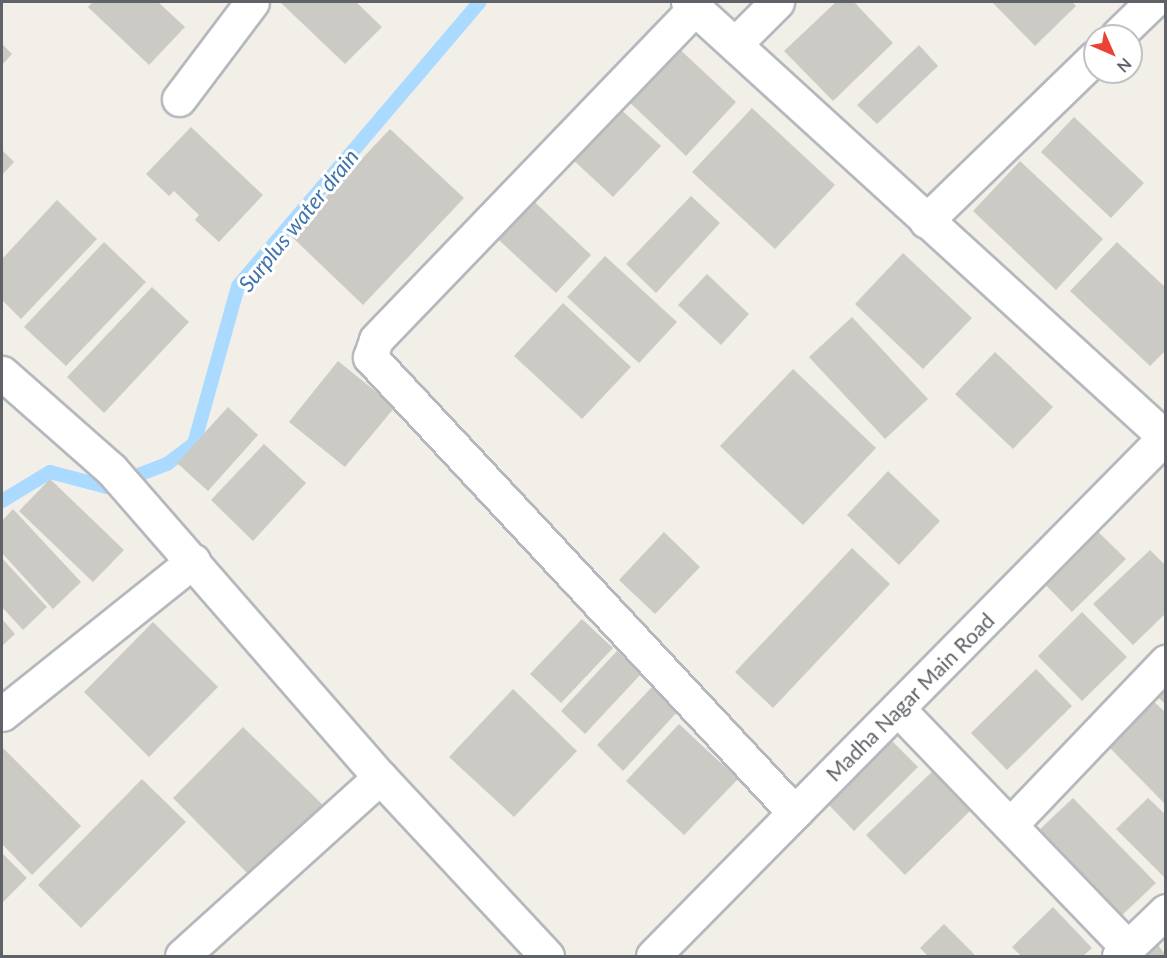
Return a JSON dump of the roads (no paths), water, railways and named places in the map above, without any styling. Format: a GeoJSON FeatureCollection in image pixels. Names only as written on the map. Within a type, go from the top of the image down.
{"type":"FeatureCollection","features":[{"type":"Feature","properties":{"kind":"street"},"geometry":{"type":"LineString","coordinates":[[179,99],[252,2]]}},
{"type":"Feature","properties":{"kind":"street"},"geometry":{"type":"LineString","coordinates":[[736,43],[777,2]]}},
{"type":"Feature","properties":{"kind":"street"},"geometry":{"type":"LineString","coordinates":[[1129,24],[1152,2]]}},
{"type":"Feature","properties":{"kind":"street"},"geometry":{"type":"LineString","coordinates":[[795,813],[370,357],[375,340],[691,5],[736,43],[926,222],[1165,437]]}},
{"type":"Feature","properties":{"kind":"street"},"geometry":{"type":"LineString","coordinates":[[926,222],[1083,69]]}},
{"type":"Feature","properties":{"kind":"street"},"geometry":{"type":"LineString","coordinates":[[2,373],[111,469],[380,777],[547,957]]}},
{"type":"Feature","properties":{"kind":"street","name":"Madha Nagar Main Road"},"geometry":{"type":"LineString","coordinates":[[653,957],[1165,437]]}},
{"type":"Feature","properties":{"kind":"street"},"geometry":{"type":"LineString","coordinates":[[2,714],[193,561]]}},
{"type":"Feature","properties":{"kind":"street"},"geometry":{"type":"LineString","coordinates":[[1010,825],[1166,662]]}},
{"type":"Feature","properties":{"kind":"street"},"geometry":{"type":"LineString","coordinates":[[898,709],[1010,825],[1123,952],[1166,910]]}},
{"type":"Feature","properties":{"kind":"street"},"geometry":{"type":"LineString","coordinates":[[182,957],[380,777]]}},
{"type":"Feature","properties":{"kind":"waterway","name":"Surplus water drain"},"geometry":{"type":"LineString","coordinates":[[2,501],[50,472],[107,487],[167,464],[194,444],[238,286],[480,2]]}}]}
